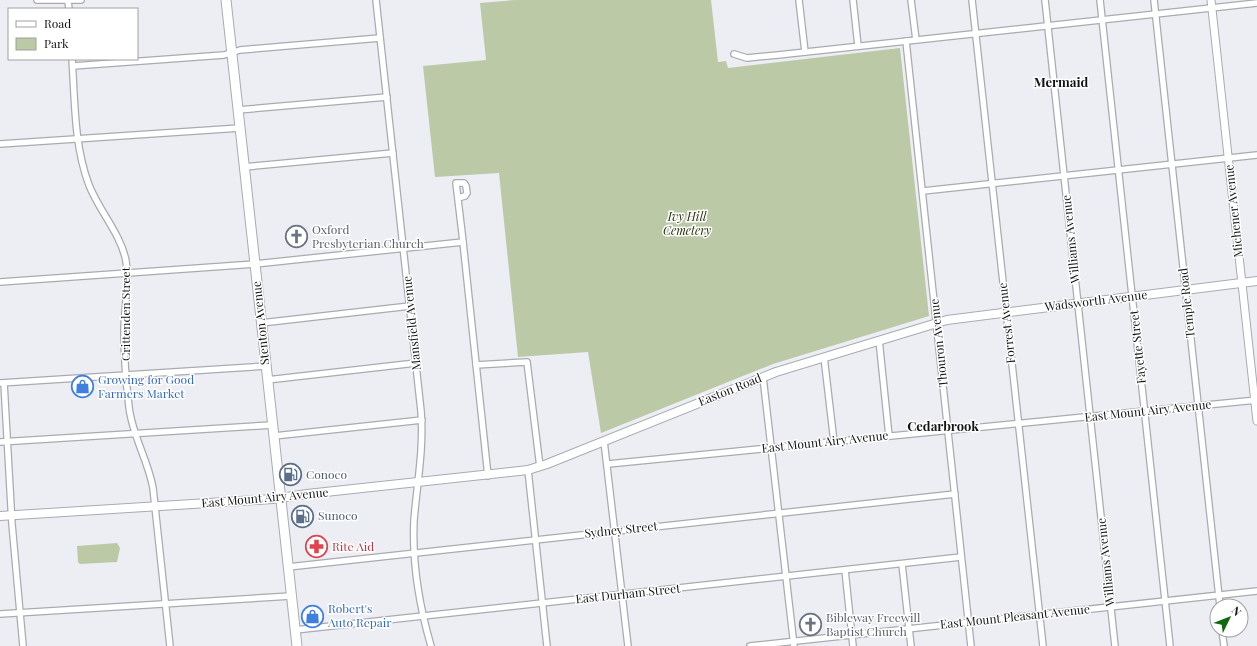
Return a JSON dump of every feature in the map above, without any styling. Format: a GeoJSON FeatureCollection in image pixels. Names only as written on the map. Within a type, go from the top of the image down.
{"type":"FeatureCollection","features":[{"type":"Feature","properties":{"kind":"main road","name":"Stenton Avenue"},"geometry":{"type":"LineString","coordinates":[[226,0],[297,646]]}},
{"type":"Feature","properties":{"kind":"main road","name":"Wadsworth Avenue"},"geometry":{"type":"LineString","coordinates":[[936,323],[954,318],[1257,281]]}},
{"type":"Feature","properties":{"kind":"main road","name":"Easton Road"},"geometry":{"type":"LineString","coordinates":[[528,470],[540,467],[763,377],[936,323]]}},
{"type":"Feature","properties":{"kind":"main road","name":"East Mount Airy Avenue"},"geometry":{"type":"LineString","coordinates":[[0,516],[280,498],[488,476],[528,470]]}},
{"type":"Feature","properties":{"kind":"street"},"geometry":{"type":"LineString","coordinates":[[37,0],[81,0]]}},
{"type":"Feature","properties":{"kind":"street","name":"Mansfield Avenue"},"geometry":{"type":"LineString","coordinates":[[376,0],[422,420],[414,521],[414,552],[416,580],[431,646]]}},
{"type":"Feature","properties":{"kind":"street"},"geometry":{"type":"LineString","coordinates":[[799,0],[805,52]]}},
{"type":"Feature","properties":{"kind":"street"},"geometry":{"type":"LineString","coordinates":[[853,0],[858,46]]}},
{"type":"Feature","properties":{"kind":"street"},"geometry":{"type":"LineString","coordinates":[[911,0],[916,40]]}},
{"type":"Feature","properties":{"kind":"street","name":"Forrest Avenue"},"geometry":{"type":"LineString","coordinates":[[972,0],[1043,646]]}},
{"type":"Feature","properties":{"kind":"street","name":"Williams Avenue"},"geometry":{"type":"LineString","coordinates":[[1045,0],[1115,646]]}},
{"type":"Feature","properties":{"kind":"street","name":"Fayette Street"},"geometry":{"type":"LineString","coordinates":[[1100,0],[1170,646]]}},
{"type":"Feature","properties":{"kind":"street","name":"Temple Road"},"geometry":{"type":"LineString","coordinates":[[1154,0],[1219,598]]}},
{"type":"Feature","properties":{"kind":"street"},"geometry":{"type":"LineString","coordinates":[[734,54],[747,58],[1155,14],[1212,4],[1257,3]]}},
{"type":"Feature","properties":{"kind":"street","name":"Michener Avenue"},"geometry":{"type":"LineString","coordinates":[[1212,4],[1256,400],[1257,421]]}},
{"type":"Feature","properties":{"kind":"street"},"geometry":{"type":"LineString","coordinates":[[73,66],[224,55],[240,50],[380,38]]}},
{"type":"Feature","properties":{"kind":"street","name":"Thouron Avenue"},"geometry":{"type":"LineString","coordinates":[[906,41],[971,646]]}},
{"type":"Feature","properties":{"kind":"street","name":"Crittenden Street"},"geometry":{"type":"LineString","coordinates":[[72,60],[78,139],[88,184],[97,204],[120,245],[125,258],[128,287],[124,330],[129,412],[134,434],[150,476],[170,646]]}},
{"type":"Feature","properties":{"kind":"street"},"geometry":{"type":"LineString","coordinates":[[238,110],[387,97]]}},
{"type":"Feature","properties":{"kind":"street"},"geometry":{"type":"LineString","coordinates":[[0,144],[240,128]]}},
{"type":"Feature","properties":{"kind":"street"},"geometry":{"type":"LineString","coordinates":[[244,167],[393,153]]}},
{"type":"Feature","properties":{"kind":"street"},"geometry":{"type":"LineString","coordinates":[[923,191],[1257,154]]}},
{"type":"Feature","properties":{"kind":"street"},"geometry":{"type":"LineString","coordinates":[[458,198],[465,196],[468,191],[464,184],[456,183],[488,476]]}},
{"type":"Feature","properties":{"kind":"street"},"geometry":{"type":"LineString","coordinates":[[0,282],[255,264],[462,242]]}},
{"type":"Feature","properties":{"kind":"street"},"geometry":{"type":"LineString","coordinates":[[261,323],[410,306]]}},
{"type":"Feature","properties":{"kind":"street"},"geometry":{"type":"LineString","coordinates":[[879,340],[889,436]]}},
{"type":"Feature","properties":{"kind":"street"},"geometry":{"type":"LineString","coordinates":[[824,357],[834,442]]}},
{"type":"Feature","properties":{"kind":"street"},"geometry":{"type":"LineString","coordinates":[[476,366],[528,362],[540,467]]}},
{"type":"Feature","properties":{"kind":"street"},"geometry":{"type":"LineString","coordinates":[[268,380],[416,363]]}},
{"type":"Feature","properties":{"kind":"street"},"geometry":{"type":"LineString","coordinates":[[23,646],[12,516],[8,442],[2,383],[266,366]]}},
{"type":"Feature","properties":{"kind":"street"},"geometry":{"type":"LineString","coordinates":[[763,377],[773,448],[794,644]]}},
{"type":"Feature","properties":{"kind":"street","name":"East Mount Airy Avenue"},"geometry":{"type":"LineString","coordinates":[[608,464],[1256,400]]}},
{"type":"Feature","properties":{"kind":"street"},"geometry":{"type":"LineString","coordinates":[[274,436],[422,420]]}},
{"type":"Feature","properties":{"kind":"street"},"geometry":{"type":"LineString","coordinates":[[0,442],[272,425]]}},
{"type":"Feature","properties":{"kind":"street"},"geometry":{"type":"LineString","coordinates":[[604,441],[616,531],[628,646]]}},
{"type":"Feature","properties":{"kind":"street"},"geometry":{"type":"LineString","coordinates":[[528,470],[547,646]]}},
{"type":"Feature","properties":{"kind":"street","name":"Sydney Street"},"geometry":{"type":"LineString","coordinates":[[288,567],[414,552],[955,494]]}},
{"type":"Feature","properties":{"kind":"street","name":"East Durham Street"},"geometry":{"type":"LineString","coordinates":[[295,630],[961,557]]}},
{"type":"Feature","properties":{"kind":"street"},"geometry":{"type":"LineString","coordinates":[[902,564],[911,646]]}},
{"type":"Feature","properties":{"kind":"street"},"geometry":{"type":"LineString","coordinates":[[845,570],[853,646]]}},
{"type":"Feature","properties":{"kind":"street","name":"East Mount Pleasant Avenue"},"geometry":{"type":"LineString","coordinates":[[750,646],[794,644],[909,628],[1111,608],[1166,600],[1257,591]]}},
{"type":"Feature","properties":{"kind":"street"},"geometry":{"type":"LineString","coordinates":[[0,614],[291,596]]}},
{"type":"Feature","properties":{"kind":"green space","name":"Ivy Hill Cemetery"},"geometry":{"type":"Polygon","coordinates":[[[515,0],[711,0],[718,62],[726,61],[728,68],[900,48],[929,316],[773,364],[601,433],[588,352],[518,357],[499,173],[435,177],[423,66],[486,60],[480,3],[515,0]]]}},
{"type":"Feature","properties":{"kind":"green space"},"geometry":{"type":"Polygon","coordinates":[[[117,543],[120,548],[117,562],[80,564],[78,562],[77,546],[117,543]]]}},
{"type":"Feature","properties":{"kind":"place","name":"Oxford Presbyterian Church"},"geometry":{"type":"Point","coordinates":[296,237]}},
{"type":"Feature","properties":{"kind":"place","name":"Growing for Good Farmers Market"},"geometry":{"type":"Point","coordinates":[83,387]}},
{"type":"Feature","properties":{"kind":"place","name":"Conoco"},"geometry":{"type":"Point","coordinates":[291,475]}},
{"type":"Feature","properties":{"kind":"place","name":"Sunoco"},"geometry":{"type":"Point","coordinates":[303,516]}},
{"type":"Feature","properties":{"kind":"place","name":"Rite Aid"},"geometry":{"type":"Point","coordinates":[316,547]}},
{"type":"Feature","properties":{"kind":"place","name":"Robert's Auto Repair"},"geometry":{"type":"Point","coordinates":[313,616]}},
{"type":"Feature","properties":{"kind":"place","name":"Bibleway Freewill Baptist Church"},"geometry":{"type":"Point","coordinates":[810,625]}},
{"type":"Feature","properties":{"kind":"district","name":"Mermaid"},"geometry":{"type":"Point","coordinates":[1061,82]}},
{"type":"Feature","properties":{"kind":"district","name":"Cedarbrook"},"geometry":{"type":"Point","coordinates":[943,426]}}]}
